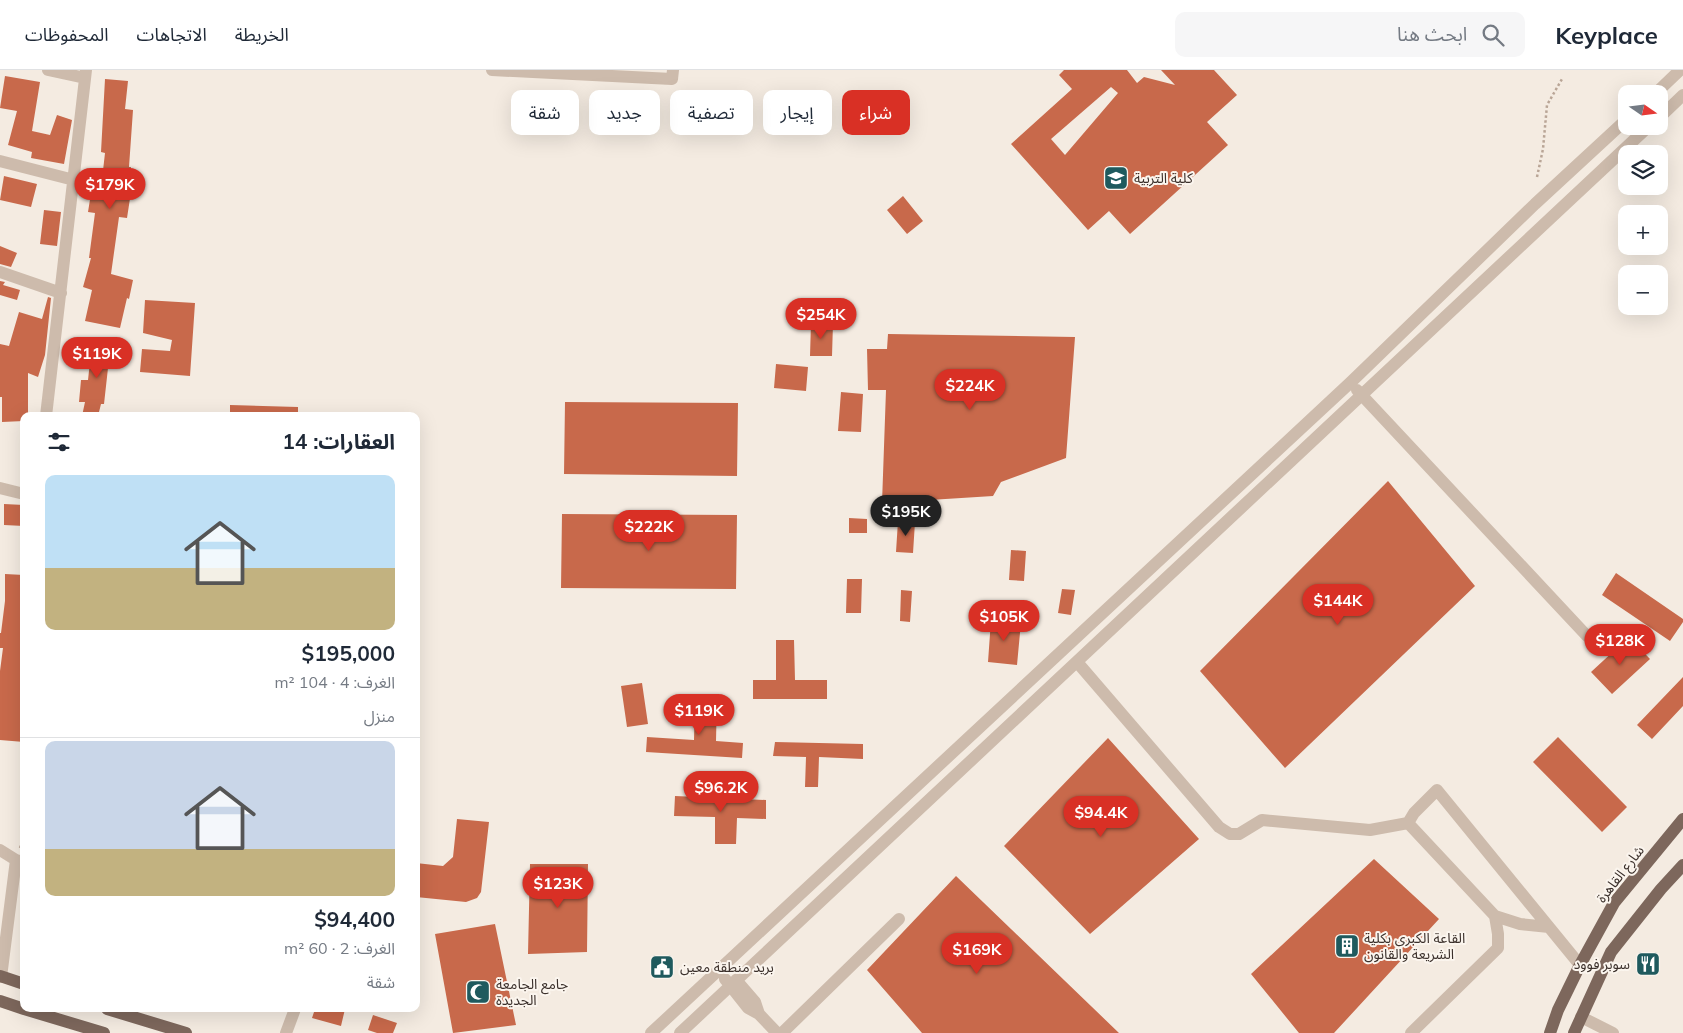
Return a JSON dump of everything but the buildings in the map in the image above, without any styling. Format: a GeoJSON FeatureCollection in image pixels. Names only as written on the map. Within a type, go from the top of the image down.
{"type":"FeatureCollection","features":[{"type":"Feature","properties":{"kind":"main road","name":"شارع القاهرة"},"geometry":{"type":"LineString","coordinates":[[1550,1033],[1558,1010],[1614,903],[1683,819]]}},
{"type":"Feature","properties":{"kind":"main road"},"geometry":{"type":"LineString","coordinates":[[1574,1033],[1611,952],[1660,889],[1683,865]]}},
{"type":"Feature","properties":{"kind":"main road"},"geometry":{"type":"LineString","coordinates":[[1,977],[20,983]]}},
{"type":"Feature","properties":{"kind":"main road"},"geometry":{"type":"LineString","coordinates":[[0,1001],[20,1008]]}},
{"type":"Feature","properties":{"kind":"main road"},"geometry":{"type":"LineString","coordinates":[[34,1012],[104,1033]]}},
{"type":"Feature","properties":{"kind":"main road"},"geometry":{"type":"LineString","coordinates":[[116,1012],[186,1033]]}},
{"type":"Feature","properties":{"kind":"street"},"geometry":{"type":"LineString","coordinates":[[46,412],[85,74],[48,70]]}},
{"type":"Feature","properties":{"kind":"street"},"geometry":{"type":"LineString","coordinates":[[492,70],[672,78],[672,70]]}},
{"type":"Feature","properties":{"kind":"street"},"geometry":{"type":"LineString","coordinates":[[1664,85],[1680,70]]}},
{"type":"Feature","properties":{"kind":"street"},"geometry":{"type":"LineString","coordinates":[[1668,109],[1683,95]]}},
{"type":"Feature","properties":{"kind":"street"},"geometry":{"type":"LineString","coordinates":[[651,1033],[1351,382],[1535,204],[1618,127]]}},
{"type":"Feature","properties":{"kind":"street"},"geometry":{"type":"LineString","coordinates":[[680,1033],[1639,135]]}},
{"type":"Feature","properties":{"kind":"street"},"geometry":{"type":"LineString","coordinates":[[0,161],[74,180]]}},
{"type":"Feature","properties":{"kind":"street"},"geometry":{"type":"LineString","coordinates":[[1535,204],[1544,223]]}},
{"type":"Feature","properties":{"kind":"street"},"geometry":{"type":"LineString","coordinates":[[0,272],[61,292]]}},
{"type":"Feature","properties":{"kind":"street"},"geometry":{"type":"LineString","coordinates":[[1351,382],[1587,636]]}},
{"type":"Feature","properties":{"kind":"street"},"geometry":{"type":"LineString","coordinates":[[0,488],[20,493]]}},
{"type":"Feature","properties":{"kind":"street"},"geometry":{"type":"LineString","coordinates":[[1077,662],[1219,827],[1230,834],[1239,834],[1262,820],[1370,830],[1408,822],[1414,813],[1437,790],[1580,966]]}},
{"type":"Feature","properties":{"kind":"street"},"geometry":{"type":"LineString","coordinates":[[1408,822],[1495,916],[1520,924],[1549,928]]}},
{"type":"Feature","properties":{"kind":"street"},"geometry":{"type":"LineString","coordinates":[[0,850],[20,861],[1,977]]}},
{"type":"Feature","properties":{"kind":"street"},"geometry":{"type":"LineString","coordinates":[[1411,1033],[1498,948],[1495,916]]}},
{"type":"Feature","properties":{"kind":"street"},"geometry":{"type":"LineString","coordinates":[[782,1033],[899,919]]}},
{"type":"Feature","properties":{"kind":"street"},"geometry":{"type":"LineString","coordinates":[[720,970],[733,983],[748,1008],[760,1014],[777,1033]]}},
{"type":"Feature","properties":{"kind":"street"},"geometry":{"type":"LineString","coordinates":[[286,1033],[294,1012]]}},
{"type":"Feature","properties":{"kind":"street"},"geometry":{"type":"LineString","coordinates":[[1581,1017],[1613,1033]]}},
{"type":"Feature","properties":{"kind":"path"},"geometry":{"type":"LineString","coordinates":[[1537,177],[1544,149],[1547,105],[1562,79]]}},
{"type":"Feature","properties":{"kind":"place","name":"كلية التربية"},"geometry":{"type":"Point","coordinates":[1116,178]}},
{"type":"Feature","properties":{"kind":"place","name":"القاعة الكبرى بكلية الشريعة والقانون"},"geometry":{"type":"Point","coordinates":[1347,946]}},
{"type":"Feature","properties":{"kind":"place","name":"سوبر فوود"},"geometry":{"type":"Point","coordinates":[1648,964]}},
{"type":"Feature","properties":{"kind":"place","name":"بريد منطقة معين"},"geometry":{"type":"Point","coordinates":[662,967]}},
{"type":"Feature","properties":{"kind":"place","name":"جامع الجامعة الجديدة"},"geometry":{"type":"Point","coordinates":[478,992]}}]}
